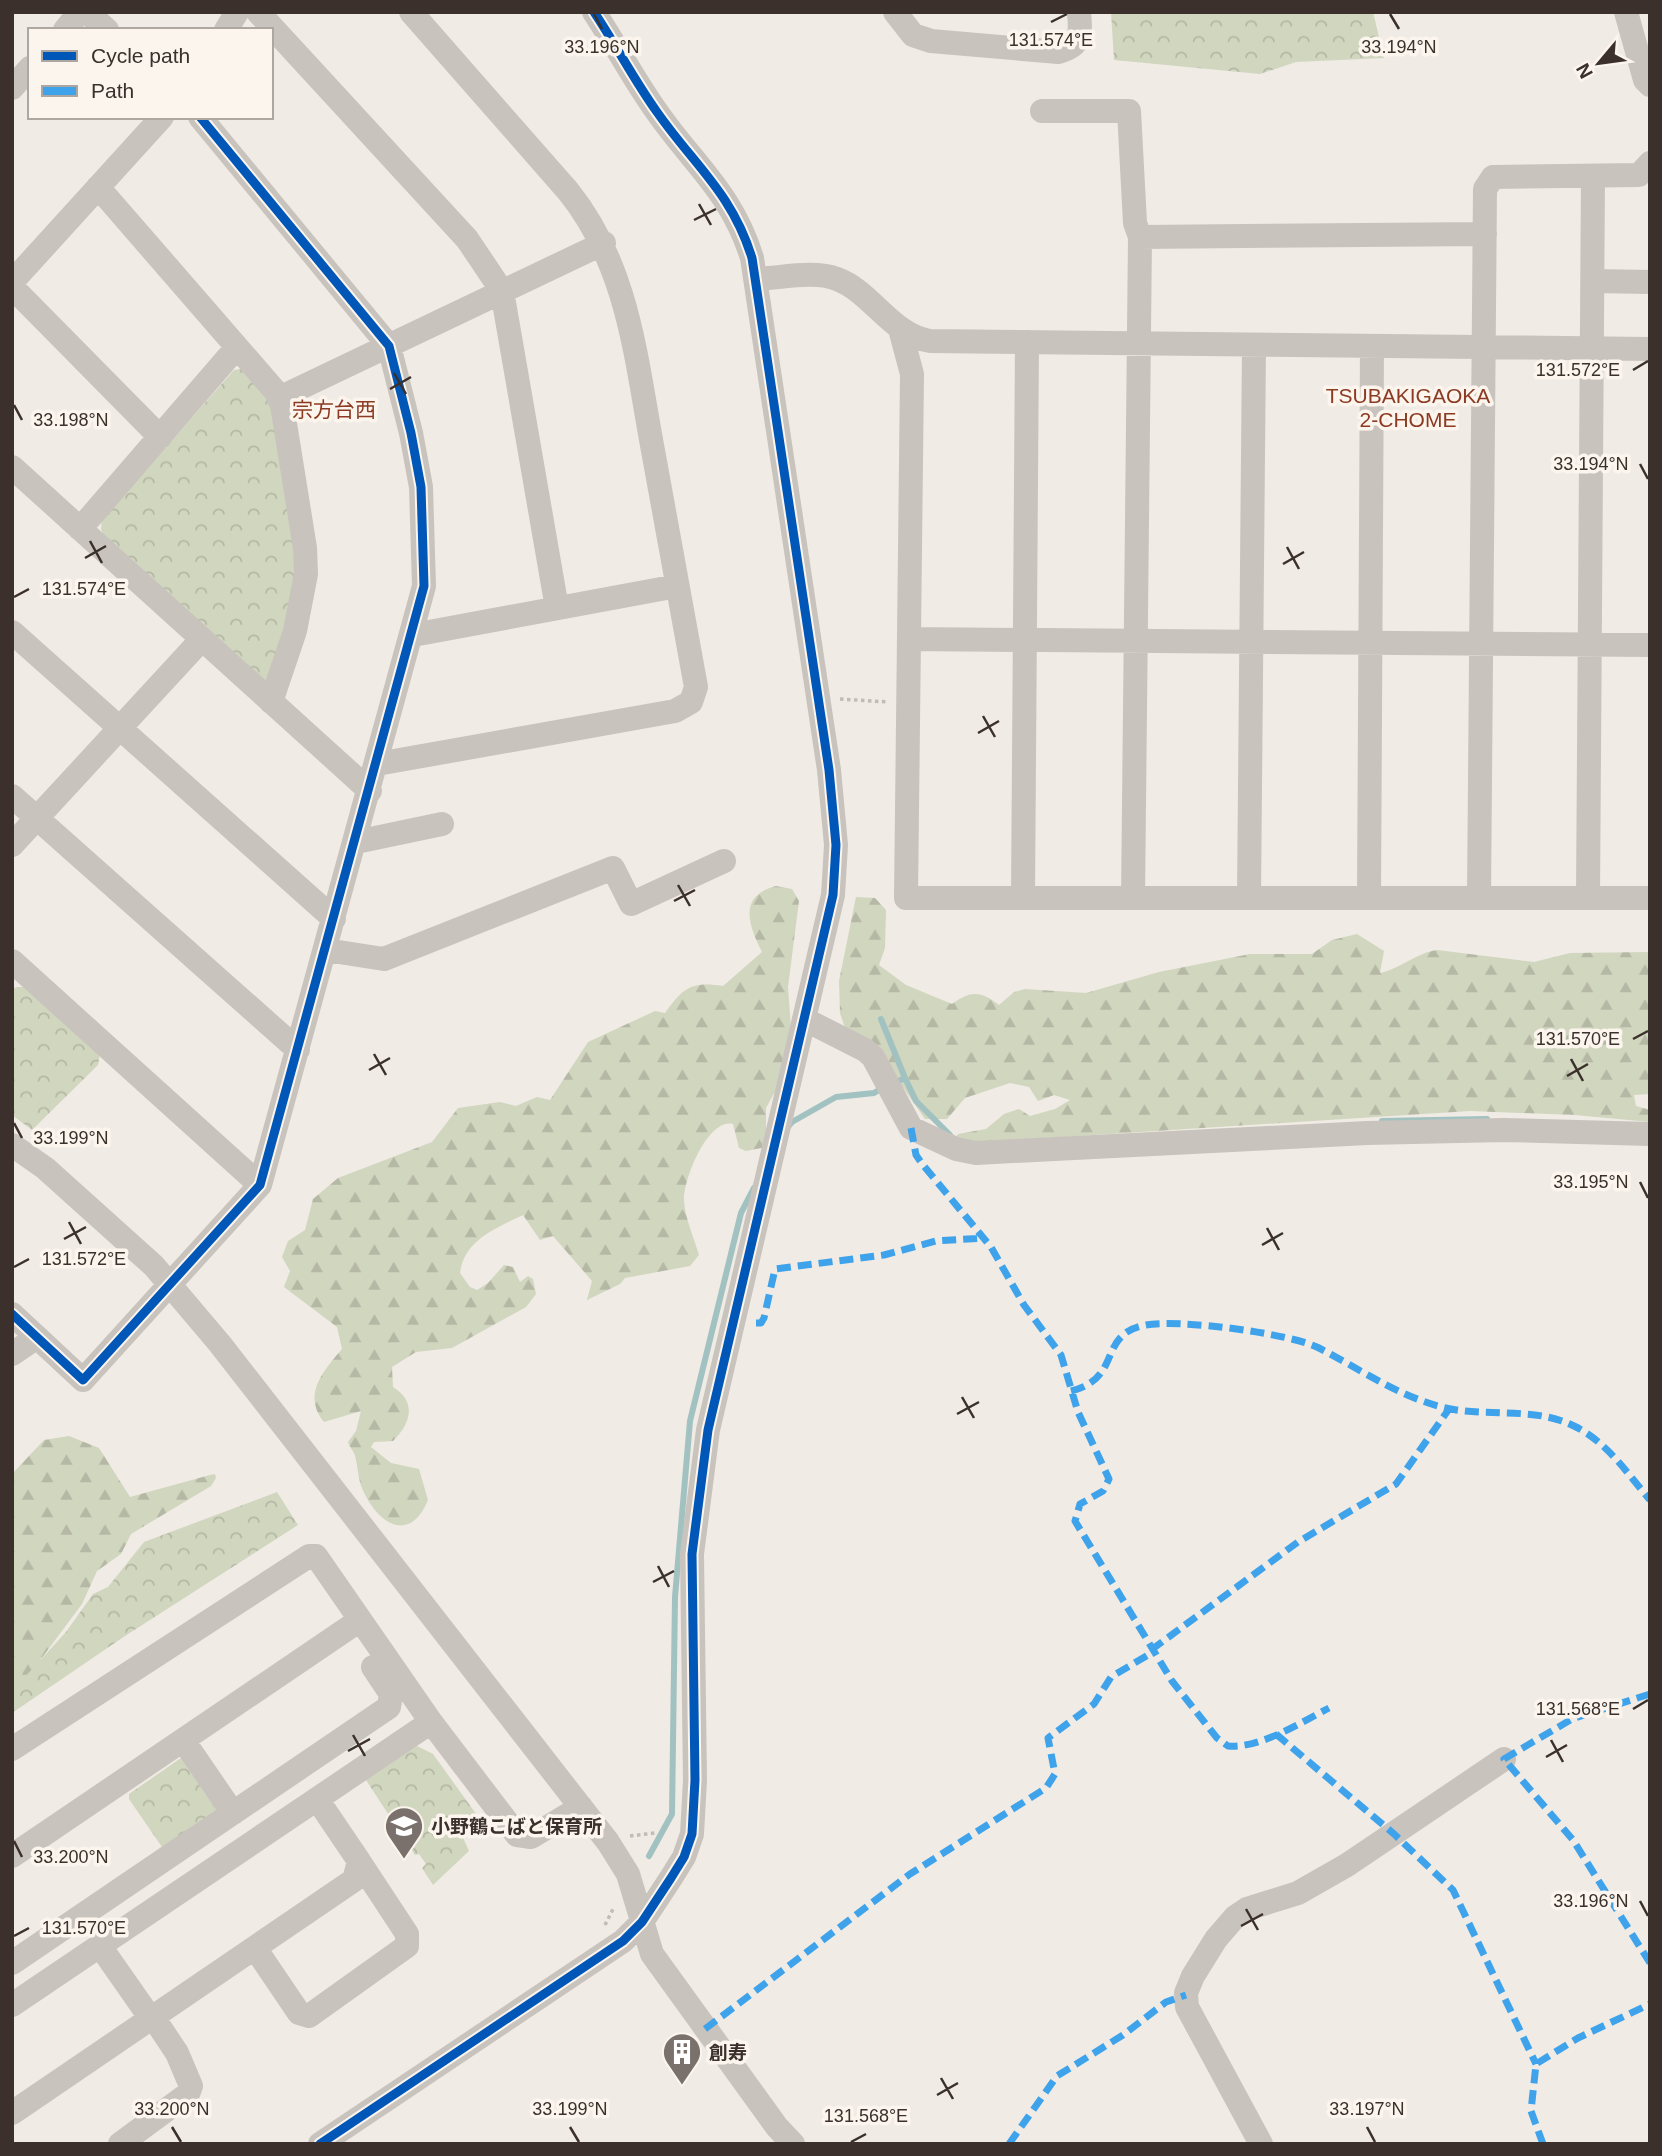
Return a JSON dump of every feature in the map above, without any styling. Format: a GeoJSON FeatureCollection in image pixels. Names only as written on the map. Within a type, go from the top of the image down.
{"type":"FeatureCollection","features":[{"type":"Feature","properties":{"kind":"street"},"geometry":{"type":"LineString","coordinates":[[67,28],[80,12]]}},
{"type":"Feature","properties":{"kind":"street"},"geometry":{"type":"LineString","coordinates":[[87,12],[105,28]]}},
{"type":"Feature","properties":{"kind":"street"},"geometry":{"type":"LineString","coordinates":[[227,28],[237,12]]}},
{"type":"Feature","properties":{"kind":"street"},"geometry":{"type":"LineString","coordinates":[[258,12],[273,28]]}},
{"type":"Feature","properties":{"kind":"street"},"geometry":{"type":"LineString","coordinates":[[377,764],[685,707],[691,702],[696,687],[630,327],[604,243],[568,191],[411,12]]}},
{"type":"Feature","properties":{"kind":"street"},"geometry":{"type":"LineString","coordinates":[[320,2144],[623,1941],[642,1922],[684,1857],[692,1834],[695,1791],[692,1554],[705,1452],[833,895],[835,824],[756,279],[745,237],[725,196],[654,109],[594,12]]}},
{"type":"Feature","properties":{"kind":"street"},"geometry":{"type":"LineString","coordinates":[[895,12],[913,35],[931,41],[1058,52],[1072,49],[1081,36],[1079,12]]}},
{"type":"Feature","properties":{"kind":"street"},"geometry":{"type":"LineString","coordinates":[[1626,12],[1645,80],[1650,85]]}},
{"type":"Feature","properties":{"kind":"street"},"geometry":{"type":"LineString","coordinates":[[273,28],[467,239],[502,291],[557,608]]}},
{"type":"Feature","properties":{"kind":"street"},"geometry":{"type":"LineString","coordinates":[[12,88],[28,70]]}},
{"type":"Feature","properties":{"kind":"street"},"geometry":{"type":"LineString","coordinates":[[1042,111],[1129,111],[1135,223],[1140,237],[1133,898]]}},
{"type":"Feature","properties":{"kind":"street"},"geometry":{"type":"LineString","coordinates":[[160,119],[12,284],[160,437]]}},
{"type":"Feature","properties":{"kind":"street"},"geometry":{"type":"LineString","coordinates":[[12,1314],[83,1380],[260,1185],[413,635],[424,586],[422,505],[411,433],[389,346],[202,119]]}},
{"type":"Feature","properties":{"kind":"street"},"geometry":{"type":"LineString","coordinates":[[1479,898],[1485,189],[1493,177],[1639,175],[1650,163]]}},
{"type":"Feature","properties":{"kind":"street"},"geometry":{"type":"LineString","coordinates":[[1588,898],[1593,177]]}},
{"type":"Feature","properties":{"kind":"street"},"geometry":{"type":"LineString","coordinates":[[99,187],[279,398],[305,548],[306,574],[295,631],[271,702]]}},
{"type":"Feature","properties":{"kind":"street"},"geometry":{"type":"LineString","coordinates":[[1140,237],[1485,234]]}},
{"type":"Feature","properties":{"kind":"street"},"geometry":{"type":"LineString","coordinates":[[279,398],[604,243]]}},
{"type":"Feature","properties":{"kind":"street"},"geometry":{"type":"LineString","coordinates":[[756,279],[817,275],[836,278],[900,329],[918,340],[930,341],[1650,349]]}},
{"type":"Feature","properties":{"kind":"street"},"geometry":{"type":"LineString","coordinates":[[1592,281],[1650,282]]}},
{"type":"Feature","properties":{"kind":"street"},"geometry":{"type":"LineString","coordinates":[[900,329],[912,374],[906,898],[1650,898]]}},
{"type":"Feature","properties":{"kind":"street"},"geometry":{"type":"LineString","coordinates":[[1023,898],[1027,342]]}},
{"type":"Feature","properties":{"kind":"street"},"geometry":{"type":"LineString","coordinates":[[1249,898],[1254,345]]}},
{"type":"Feature","properties":{"kind":"street"},"geometry":{"type":"LineString","coordinates":[[1369,898],[1372,346]]}},
{"type":"Feature","properties":{"kind":"street"},"geometry":{"type":"LineString","coordinates":[[80,529],[237,347]]}},
{"type":"Feature","properties":{"kind":"street"},"geometry":{"type":"LineString","coordinates":[[12,467],[370,791]]}},
{"type":"Feature","properties":{"kind":"street"},"geometry":{"type":"LineString","coordinates":[[413,635],[677,586]]}},
{"type":"Feature","properties":{"kind":"street"},"geometry":{"type":"LineString","coordinates":[[12,632],[334,919]]}},
{"type":"Feature","properties":{"kind":"street"},"geometry":{"type":"LineString","coordinates":[[12,845],[202,639]]}},
{"type":"Feature","properties":{"kind":"street"},"geometry":{"type":"LineString","coordinates":[[909,639],[1650,645]]}},
{"type":"Feature","properties":{"kind":"street"},"geometry":{"type":"LineString","coordinates":[[12,796],[298,1050]]}},
{"type":"Feature","properties":{"kind":"street"},"geometry":{"type":"LineString","coordinates":[[356,842],[443,824]]}},
{"type":"Feature","properties":{"kind":"street"},"geometry":{"type":"LineString","coordinates":[[326,950],[384,959],[614,868],[631,904],[724,861]]}},
{"type":"Feature","properties":{"kind":"street"},"geometry":{"type":"LineString","coordinates":[[15,969],[260,1185]]}},
{"type":"Feature","properties":{"kind":"street"},"geometry":{"type":"LineString","coordinates":[[804,1020],[865,1050],[873,1057],[911,1128],[956,1149],[975,1153],[1367,1133],[1504,1130],[1650,1134]]}},
{"type":"Feature","properties":{"kind":"street"},"geometry":{"type":"LineString","coordinates":[[12,1145],[45,1168],[171,1284],[581,1807],[622,1862],[658,1964],[777,2127],[793,2144]]}},
{"type":"Feature","properties":{"kind":"street"},"geometry":{"type":"LineString","coordinates":[[12,1354],[37,1337]]}},
{"type":"Feature","properties":{"kind":"street"},"geometry":{"type":"LineString","coordinates":[[12,1749],[309,1556],[316,1556],[391,1694],[389,1707],[12,1963]]}},
{"type":"Feature","properties":{"kind":"street"},"geometry":{"type":"LineString","coordinates":[[354,1624],[517,1835],[531,1837],[581,1807]]}},
{"type":"Feature","properties":{"kind":"street"},"geometry":{"type":"LineString","coordinates":[[12,1856],[354,1624]]}},
{"type":"Feature","properties":{"kind":"street"},"geometry":{"type":"LineString","coordinates":[[12,2005],[431,1722]]}},
{"type":"Feature","properties":{"kind":"street"},"geometry":{"type":"LineString","coordinates":[[183,1740],[233,1813]]}},
{"type":"Feature","properties":{"kind":"street"},"geometry":{"type":"LineString","coordinates":[[1261,2144],[1188,2007],[1188,1986],[1216,1939],[1241,1912],[1298,1893],[1347,1865],[1504,1759]]}},
{"type":"Feature","properties":{"kind":"street"},"geometry":{"type":"LineString","coordinates":[[255,1948],[299,2013],[309,2016],[407,1946],[407,1934],[317,1799]]}},
{"type":"Feature","properties":{"kind":"street"},"geometry":{"type":"LineString","coordinates":[[12,2113],[354,1880],[359,1861]]}},
{"type":"Feature","properties":{"kind":"street"},"geometry":{"type":"LineString","coordinates":[[100,1945],[177,2053],[191,2086],[188,2094],[120,2144]]}},
{"type":"Feature","properties":{"kind":"path"},"geometry":{"type":"LineString","coordinates":[[834,698],[899,703]]}},
{"type":"Feature","properties":{"kind":"green space"},"geometry":{"type":"Polygon","coordinates":[[[1111,12],[1373,12],[1384,58],[1296,62],[1260,74],[1114,60],[1111,12]]]}},
{"type":"Feature","properties":{"kind":"green space"},"geometry":{"type":"Polygon","coordinates":[[[243,369],[272,405],[299,560],[273,680],[262,682],[102,534],[101,521],[234,370],[243,369]]]}},
{"type":"Feature","properties":{"kind":"green space"},"geometry":{"type":"Polygon","coordinates":[[[776,886],[792,889],[799,901],[788,987],[791,1028],[778,1086],[766,1108],[766,1147],[746,1151],[739,1148],[733,1124],[715,1130],[692,1165],[685,1191],[686,1214],[699,1255],[690,1266],[625,1278],[620,1284],[587,1300],[592,1281],[553,1236],[540,1240],[523,1215],[483,1236],[468,1252],[460,1273],[470,1287],[477,1290],[488,1283],[504,1265],[513,1267],[520,1282],[528,1276],[533,1279],[536,1294],[526,1307],[452,1348],[416,1352],[392,1367],[393,1387],[406,1399],[409,1413],[404,1427],[393,1441],[374,1442],[371,1447],[391,1463],[419,1469],[428,1500],[412,1522],[402,1525],[384,1519],[362,1488],[354,1454],[348,1442],[356,1431],[361,1411],[324,1422],[315,1402],[315,1393],[322,1375],[342,1349],[337,1327],[284,1287],[290,1271],[282,1257],[288,1241],[305,1230],[313,1199],[338,1178],[432,1142],[458,1108],[500,1102],[516,1106],[537,1097],[550,1100],[588,1042],[655,1011],[665,1013],[689,988],[703,985],[723,986],[762,952],[750,922],[751,904],[764,891],[776,886]]]}},
{"type":"Feature","properties":{"kind":"green space"},"geometry":{"type":"Polygon","coordinates":[[[856,897],[875,898],[886,910],[885,948],[879,965],[906,985],[952,1004],[965,996],[976,994],[999,1005],[1014,992],[1025,989],[1086,993],[1159,972],[1250,954],[1312,954],[1332,940],[1357,934],[1384,951],[1380,973],[1437,950],[1534,962],[1570,953],[1650,952],[1650,1094],[1634,1095],[1636,1106],[1650,1110],[1650,1122],[1575,1115],[1470,1111],[968,1143],[955,1139],[958,1134],[986,1129],[1004,1114],[1019,1109],[1030,1116],[1055,1109],[1070,1100],[1054,1095],[1038,1101],[1029,1087],[1010,1083],[965,1098],[947,1119],[925,1119],[904,1089],[846,1031],[840,1013],[839,981],[856,897]]]}},
{"type":"Feature","properties":{"kind":"green space"},"geometry":{"type":"Polygon","coordinates":[[[23,987],[100,1054],[98,1065],[32,1130],[12,1115],[12,989],[23,987]]]}},
{"type":"Feature","properties":{"kind":"green space"},"geometry":{"type":"Polygon","coordinates":[[[69,1436],[99,1448],[130,1497],[210,1475],[215,1474],[216,1478],[211,1486],[131,1534],[121,1554],[97,1571],[82,1604],[12,1698],[12,1474],[44,1440],[69,1436]]]}},
{"type":"Feature","properties":{"kind":"green space"},"geometry":{"type":"Polygon","coordinates":[[[277,1492],[298,1525],[125,1636],[12,1713],[12,1691],[66,1632],[93,1594],[108,1587],[144,1542],[277,1492]]]}},
{"type":"Feature","properties":{"kind":"green space"},"geometry":{"type":"Polygon","coordinates":[[[417,1746],[433,1754],[479,1818],[460,1831],[469,1851],[433,1885],[422,1868],[426,1864],[419,1854],[415,1855],[364,1777],[417,1746]]]}},
{"type":"Feature","properties":{"kind":"green space"},"geometry":{"type":"Polygon","coordinates":[[[181,1758],[190,1760],[219,1805],[218,1816],[164,1850],[129,1799],[129,1794],[181,1758]]]}},
{"type":"Feature","properties":{"kind":"waterway"},"geometry":{"type":"LineString","coordinates":[[881,1019],[905,1078],[892,1084]]}},
{"type":"Feature","properties":{"kind":"waterway"},"geometry":{"type":"LineString","coordinates":[[905,1078],[916,1101],[950,1135]]}},
{"type":"Feature","properties":{"kind":"waterway"},"geometry":{"type":"LineString","coordinates":[[788,1127],[792,1122],[836,1097],[874,1093],[882,1088]]}},
{"type":"Feature","properties":{"kind":"waterway"},"geometry":{"type":"LineString","coordinates":[[1382,1121],[1487,1119]]}},
{"type":"Feature","properties":{"kind":"waterway"},"geometry":{"type":"LineString","coordinates":[[649,1856],[672,1814],[675,1597],[690,1421],[741,1213],[754,1188]]}},
{"type":"Feature","properties":{"kind":"marked path"},"geometry":{"type":"LineString","coordinates":[[911,1128],[916,1155],[991,1247],[1024,1305],[1061,1355],[1078,1412],[1109,1479],[1103,1491],[1080,1504],[1075,1521],[1172,1681],[1217,1738],[1228,1746],[1240,1746],[1266,1739],[1329,1708]]}},
{"type":"Feature","properties":{"kind":"marked path"},"geometry":{"type":"LineString","coordinates":[[756,1323],[761,1323],[764,1318],[775,1269],[884,1255],[936,1241],[984,1238]]}},
{"type":"Feature","properties":{"kind":"marked path"},"geometry":{"type":"LineString","coordinates":[[1071,1391],[1087,1385],[1098,1376],[1121,1337],[1146,1325],[1207,1326],[1284,1337],[1319,1348],[1392,1388],[1438,1406],[1472,1412],[1541,1416],[1574,1426],[1606,1449],[1650,1500]]}},
{"type":"Feature","properties":{"kind":"marked path"},"geometry":{"type":"LineString","coordinates":[[1151,1650],[1298,1542],[1396,1484],[1449,1409]]}},
{"type":"Feature","properties":{"kind":"marked path"},"geometry":{"type":"LineString","coordinates":[[705,2029],[910,1874],[1046,1788],[1055,1774],[1048,1738],[1094,1704],[1111,1677],[1153,1652]]}},
{"type":"Feature","properties":{"kind":"marked path"},"geometry":{"type":"LineString","coordinates":[[1650,1694],[1572,1719],[1504,1759],[1573,1840],[1650,1963]]}},
{"type":"Feature","properties":{"kind":"marked path"},"geometry":{"type":"LineString","coordinates":[[1276,1734],[1394,1834],[1453,1890],[1536,2064]]}},
{"type":"Feature","properties":{"kind":"marked path"},"geometry":{"type":"LineString","coordinates":[[1009,2144],[1057,2076],[1123,2035],[1166,2002],[1186,1995]]}},
{"type":"Feature","properties":{"kind":"marked path"},"geometry":{"type":"LineString","coordinates":[[1543,2144],[1531,2111],[1536,2064],[1578,2038],[1650,2004]]}},
{"type":"Feature","properties":{"kind":"cycle path"},"geometry":{"type":"LineString","coordinates":[[320,2144],[623,1941],[642,1922],[684,1857],[692,1834],[695,1780],[692,1554],[708,1430],[833,895],[836,845],[829,770],[752,258],[744,235],[723,197],[657,112],[594,12]]}},
{"type":"Feature","properties":{"kind":"cycle path"},"geometry":{"type":"LineString","coordinates":[[12,1314],[83,1380],[260,1185],[424,586],[421,487],[411,433],[389,346],[202,119]]}},
{"type":"Feature","properties":{"kind":"place","name":"小野鶴こばと保育所"},"geometry":{"type":"Point","coordinates":[404,1860]}},
{"type":"Feature","properties":{"kind":"place","name":"創寿"},"geometry":{"type":"Point","coordinates":[682,2086]}},
{"type":"Feature","properties":{"kind":"district","name":"TSUBAKIGAOKA 2-CHOME"},"geometry":{"type":"Point","coordinates":[1408,407]}},
{"type":"Feature","properties":{"kind":"district","name":"宗方台西"},"geometry":{"type":"Point","coordinates":[334,409]}}]}
